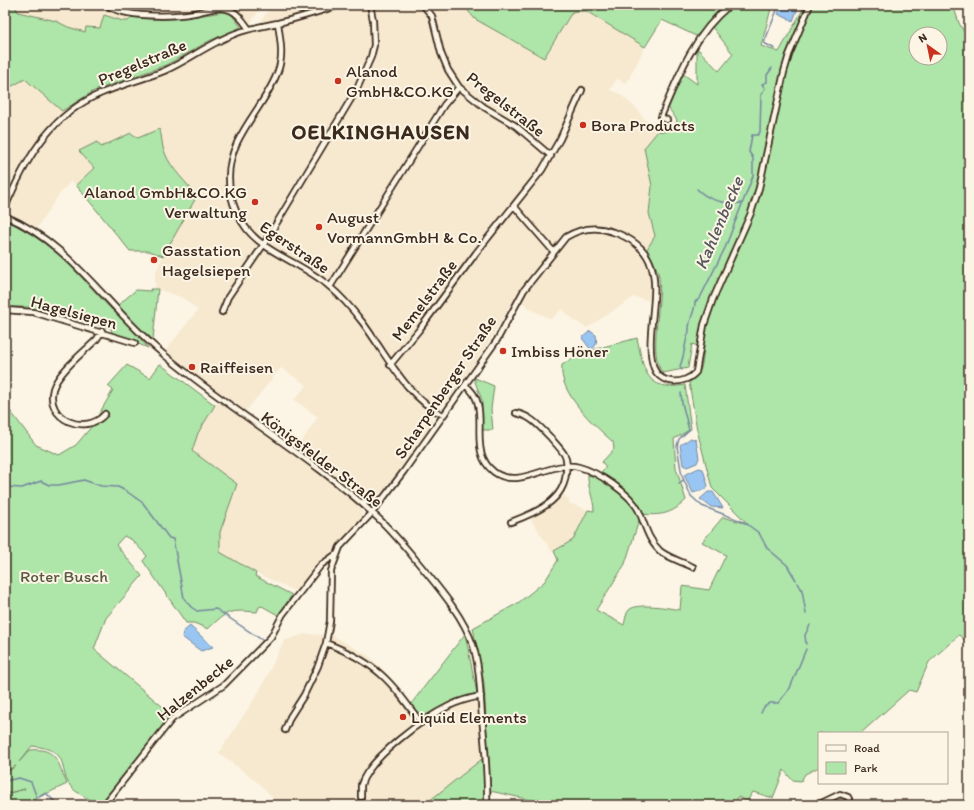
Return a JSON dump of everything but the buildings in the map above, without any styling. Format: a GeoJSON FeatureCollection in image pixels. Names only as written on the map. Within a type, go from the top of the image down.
{"type":"FeatureCollection","features":[{"type":"Feature","properties":{"kind":"street"},"geometry":{"type":"LineString","coordinates":[[107,5],[118,10],[155,15],[175,15],[225,8],[238,15],[249,29]]}},
{"type":"Feature","properties":{"kind":"street","name":"Pregelstraße"},"geometry":{"type":"LineString","coordinates":[[5,208],[24,165],[35,148],[47,133],[76,107],[109,90],[167,70],[214,43],[249,29],[278,23],[339,5]]}},
{"type":"Feature","properties":{"kind":"street"},"geometry":{"type":"LineString","coordinates":[[222,312],[228,297],[264,244],[357,89],[374,45],[373,20],[370,5]]}},
{"type":"Feature","properties":{"kind":"street","name":"Pregelstraße"},"geometry":{"type":"LineString","coordinates":[[423,5],[432,16],[443,58],[448,70],[459,87],[480,104],[516,126],[551,156]]}},
{"type":"Feature","properties":{"kind":"street"},"geometry":{"type":"LineString","coordinates":[[667,120],[661,117],[679,73],[689,54],[711,22],[730,5]]}},
{"type":"Feature","properties":{"kind":"street","name":"Scharpenberger Straße"},"geometry":{"type":"LineString","coordinates":[[285,730],[290,717],[304,695],[318,666],[326,643],[330,621],[331,571],[336,555],[344,541],[372,513],[384,498],[497,340],[524,290],[553,251],[566,237],[574,232],[590,228],[615,232],[637,246],[647,258],[652,270],[655,284],[651,341],[652,364],[655,373],[661,378],[675,382],[692,376],[699,363],[704,325],[713,299],[746,226],[759,188],[784,72],[789,55],[810,5]]}},
{"type":"Feature","properties":{"kind":"street","name":"Egerstraße"},"geometry":{"type":"LineString","coordinates":[[278,23],[282,51],[278,71],[235,147],[229,176],[232,198],[240,218],[252,235],[330,287],[350,306],[363,323],[390,365],[424,403],[443,415]]}},
{"type":"Feature","properties":{"kind":"street"},"geometry":{"type":"LineString","coordinates":[[330,287],[444,105],[459,87]]}},
{"type":"Feature","properties":{"kind":"street","name":"Memelstraße"},"geometry":{"type":"LineString","coordinates":[[390,365],[419,330],[551,156],[582,90]]}},
{"type":"Feature","properties":{"kind":"street"},"geometry":{"type":"LineString","coordinates":[[514,206],[553,251]]}},
{"type":"Feature","properties":{"kind":"street","name":"Königsfelder Straße"},"geometry":{"type":"LineString","coordinates":[[5,216],[36,233],[65,255],[133,327],[167,358],[244,416],[329,476],[396,536],[423,569],[462,622],[476,656],[481,696],[488,805]]}},
{"type":"Feature","properties":{"kind":"street","name":"Hagelsiepen"},"geometry":{"type":"LineString","coordinates":[[5,310],[33,312],[102,331],[135,343]]}},
{"type":"Feature","properties":{"kind":"street"},"geometry":{"type":"LineString","coordinates":[[102,331],[61,376],[53,389],[53,396],[55,407],[59,414],[70,422],[86,425],[100,419],[105,414]]}},
{"type":"Feature","properties":{"kind":"street"},"geometry":{"type":"LineString","coordinates":[[465,385],[472,390],[479,404],[480,453],[487,465],[494,472],[502,476],[516,478],[567,466],[578,466],[620,490],[638,510],[645,529],[660,551],[693,567]]}},
{"type":"Feature","properties":{"kind":"street"},"geometry":{"type":"LineString","coordinates":[[511,522],[529,515],[551,502],[563,488],[567,466],[564,454],[533,420],[524,414],[516,412]]}},
{"type":"Feature","properties":{"kind":"street"},"geometry":{"type":"LineString","coordinates":[[359,502],[373,502],[384,498]]}},
{"type":"Feature","properties":{"kind":"street","name":"Halzenbecke"},"geometry":{"type":"LineString","coordinates":[[104,805],[172,719],[220,688],[271,637],[283,614],[321,565],[336,555]]}},
{"type":"Feature","properties":{"kind":"street"},"geometry":{"type":"LineString","coordinates":[[326,643],[355,655],[380,672],[398,691],[421,723]]}},
{"type":"Feature","properties":{"kind":"street"},"geometry":{"type":"LineString","coordinates":[[362,797],[361,785],[378,759],[395,742],[421,723],[450,706],[481,696]]}},
{"type":"Feature","properties":{"kind":"street"},"geometry":{"type":"LineString","coordinates":[[817,805],[840,794],[848,797],[852,805]]}},
{"type":"Feature","properties":{"kind":"shaded area"},"geometry":{"type":"Polygon","coordinates":[[[15,5],[263,5],[250,24],[260,23],[271,5],[463,5],[475,19],[545,58],[572,12],[587,11],[645,47],[626,84],[617,79],[610,90],[620,94],[637,109],[645,120],[652,123],[658,131],[644,148],[652,186],[649,213],[655,237],[647,249],[658,272],[658,303],[634,297],[587,328],[575,321],[562,309],[551,319],[532,310],[522,302],[511,304],[489,342],[448,402],[440,406],[428,401],[422,407],[432,415],[432,424],[386,488],[376,498],[364,499],[359,507],[362,511],[360,520],[297,592],[256,573],[220,552],[220,532],[237,484],[192,451],[198,433],[215,405],[219,402],[293,454],[318,417],[294,400],[307,385],[281,368],[245,412],[183,367],[165,351],[198,310],[183,298],[155,288],[155,274],[165,251],[175,234],[172,166],[164,153],[162,137],[159,129],[138,139],[131,133],[101,147],[79,151],[94,168],[76,185],[71,181],[58,196],[37,228],[20,218],[12,216],[9,212],[10,204],[5,201],[5,90],[25,79],[62,110],[94,91],[166,65],[211,40],[241,27],[199,15],[179,19],[144,19],[132,17],[128,21],[123,21],[104,15],[100,28],[85,32],[68,27],[56,21],[18,12],[15,5]]]}},
{"type":"Feature","properties":{"kind":"shaded area"},"geometry":{"type":"Polygon","coordinates":[[[562,494],[570,500],[569,503],[588,510],[573,540],[552,552],[530,518],[555,502],[562,494]]]}},
{"type":"Feature","properties":{"kind":"shaded area"},"geometry":{"type":"Polygon","coordinates":[[[304,634],[332,635],[370,657],[387,674],[422,717],[450,703],[477,693],[485,763],[434,805],[279,805],[260,784],[219,753],[260,690],[284,641],[304,634]]]}},
{"type":"Feature","properties":{"kind":"green space"},"geometry":{"type":"Polygon","coordinates":[[[5,5],[15,5],[18,12],[56,21],[68,27],[85,32],[86,27],[100,28],[104,15],[123,21],[128,21],[132,17],[144,19],[168,19],[193,17],[229,11],[241,27],[211,40],[166,65],[94,91],[62,111],[25,79],[5,90],[5,5]]]}},
{"type":"Feature","properties":{"kind":"green space"},"geometry":{"type":"Polygon","coordinates":[[[463,5],[772,5],[761,46],[779,52],[802,11],[803,5],[953,5],[959,23],[969,41],[969,644],[959,635],[929,662],[916,692],[909,690],[862,732],[818,732],[818,768],[805,774],[801,781],[792,780],[784,770],[773,798],[753,792],[747,801],[738,797],[736,803],[723,799],[726,805],[554,805],[490,791],[484,683],[473,628],[518,603],[545,581],[558,560],[554,551],[573,540],[588,510],[594,511],[588,475],[596,477],[606,467],[602,462],[614,449],[613,442],[587,418],[571,397],[562,376],[562,365],[579,355],[637,338],[645,369],[654,382],[672,386],[685,385],[691,429],[674,439],[676,468],[686,500],[681,505],[666,513],[654,515],[641,514],[625,564],[596,610],[624,625],[628,611],[639,606],[654,606],[680,610],[682,586],[709,590],[726,555],[702,542],[723,517],[748,524],[712,488],[697,430],[689,382],[694,380],[701,368],[704,348],[692,344],[688,368],[663,373],[658,364],[656,339],[660,282],[658,272],[647,249],[655,236],[649,213],[652,186],[644,148],[658,131],[666,132],[675,127],[677,120],[667,106],[682,73],[697,84],[697,48],[719,71],[733,54],[709,23],[696,36],[662,20],[645,47],[586,11],[572,12],[544,58],[475,19],[463,5]]]}},
{"type":"Feature","properties":{"kind":"green space"},"geometry":{"type":"Polygon","coordinates":[[[159,129],[164,150],[168,159],[175,170],[197,196],[163,256],[149,251],[130,251],[76,185],[94,168],[79,151],[97,142],[101,147],[131,133],[138,138],[159,129]]]}},
{"type":"Feature","properties":{"kind":"green space"},"geometry":{"type":"Polygon","coordinates":[[[5,220],[37,238],[51,248],[112,310],[136,290],[151,291],[150,289],[158,289],[153,340],[147,334],[141,340],[148,348],[112,333],[111,328],[28,307],[5,307],[5,220]]]}},
{"type":"Feature","properties":{"kind":"green space","name":"Roter Busch"},"geometry":{"type":"Polygon","coordinates":[[[160,364],[215,405],[198,433],[192,451],[237,484],[220,532],[220,552],[256,573],[255,576],[292,595],[278,615],[262,606],[259,607],[257,612],[234,611],[220,618],[208,629],[194,623],[186,623],[143,561],[147,556],[132,540],[124,536],[116,545],[142,576],[106,618],[94,649],[169,712],[170,717],[100,804],[73,789],[68,782],[59,757],[54,752],[45,748],[32,746],[19,762],[30,750],[46,751],[56,758],[67,784],[31,801],[36,801],[38,805],[5,805],[5,773],[16,766],[5,772],[5,396],[8,396],[8,408],[36,445],[59,455],[76,445],[92,426],[113,390],[108,386],[127,365],[150,378],[160,364]]]}},
{"type":"Feature","properties":{"kind":"green space"},"geometry":{"type":"Polygon","coordinates":[[[475,378],[494,386],[491,409],[493,430],[481,430],[482,400],[475,382],[475,378]]]}},
{"type":"Feature","properties":{"kind":"green space"},"geometry":{"type":"Polygon","coordinates":[[[465,634],[477,693],[450,703],[422,717],[411,704],[465,634]]]}},
{"type":"Feature","properties":{"kind":"green space"},"geometry":{"type":"Polygon","coordinates":[[[482,759],[483,765],[485,763],[485,805],[424,805],[482,759]]]}},
{"type":"Feature","properties":{"kind":"water"},"geometry":{"type":"Polygon","coordinates":[[[782,5],[799,5],[793,21],[778,14],[782,5]]]}},
{"type":"Feature","properties":{"kind":"water"},"geometry":{"type":"Polygon","coordinates":[[[590,331],[596,335],[596,344],[591,350],[582,338],[590,331]]]}},
{"type":"Feature","properties":{"kind":"water"},"geometry":{"type":"Polygon","coordinates":[[[691,438],[696,440],[699,458],[697,463],[687,467],[683,465],[680,445],[691,438]]]}},
{"type":"Feature","properties":{"kind":"water"},"geometry":{"type":"Polygon","coordinates":[[[699,468],[703,469],[708,486],[706,489],[693,493],[684,475],[699,468]]]}},
{"type":"Feature","properties":{"kind":"water"},"geometry":{"type":"Polygon","coordinates":[[[708,492],[713,492],[723,508],[711,507],[700,499],[708,492]]]}},
{"type":"Feature","properties":{"kind":"water"},"geometry":{"type":"Polygon","coordinates":[[[190,626],[213,647],[201,651],[182,637],[183,632],[190,626]]]}},
{"type":"Feature","properties":{"kind":"waterway","name":"Kahlenbecke"},"geometry":{"type":"LineString","coordinates":[[775,49],[764,43],[779,5]]}},
{"type":"Feature","properties":{"kind":"waterway","name":"Kahlenbecke"},"geometry":{"type":"LineString","coordinates":[[682,370],[680,366],[695,302],[700,298],[725,248],[753,176],[753,158],[749,152],[752,135],[758,135],[760,132],[761,95],[765,88],[762,84],[767,82],[767,75],[772,68]]}},
{"type":"Feature","properties":{"kind":"waterway"},"geometry":{"type":"LineString","coordinates":[[697,189],[712,199],[718,201],[741,203]]}},
{"type":"Feature","properties":{"kind":"waterway","name":"Kahlenbecke"},"geometry":{"type":"LineString","coordinates":[[681,393],[689,430],[679,439],[677,446],[682,476],[691,496],[702,506],[744,522],[759,533],[767,548],[787,565],[796,580]]}},
{"type":"Feature","properties":{"kind":"waterway","name":"Halzenbecke"},"geometry":{"type":"LineString","coordinates":[[5,487],[22,488],[41,481],[49,485],[59,485],[84,480],[101,486],[118,487],[126,491],[143,503],[169,538],[173,539],[184,598],[191,607],[197,611],[216,609],[262,640]]}},
{"type":"Feature","properties":{"kind":"waterway","name":"Kahlenbecke"},"geometry":{"type":"LineString","coordinates":[[679,484],[683,480]]}},
{"type":"Feature","properties":{"kind":"waterway","name":"Kahlenbecke"},"geometry":{"type":"LineString","coordinates":[[798,583],[802,590],[806,614]]}},
{"type":"Feature","properties":{"kind":"waterway","name":"Kahlenbecke"},"geometry":{"type":"LineString","coordinates":[[806,644],[805,635],[810,625]]}},
{"type":"Feature","properties":{"kind":"waterway","name":"Kahlenbecke"},"geometry":{"type":"LineString","coordinates":[[761,713],[764,707],[770,703],[778,703],[790,688],[806,649]]}},
{"type":"Feature","properties":{"kind":"waterway"},"geometry":{"type":"LineString","coordinates":[[5,781],[19,778],[31,782],[37,798],[46,793],[55,802],[62,805]]}},
{"type":"Feature","properties":{"kind":"place","name":"Alanod GmbH&CO.KG"},"geometry":{"type":"Point","coordinates":[338,81]}},
{"type":"Feature","properties":{"kind":"place","name":"Bora Products"},"geometry":{"type":"Point","coordinates":[583,125]}},
{"type":"Feature","properties":{"kind":"place","name":"Alanod GmbH&CO.KG Verwaltung"},"geometry":{"type":"Point","coordinates":[255,202]}},
{"type":"Feature","properties":{"kind":"place","name":"August VormannGmbH & Co."},"geometry":{"type":"Point","coordinates":[319,227]}},
{"type":"Feature","properties":{"kind":"place","name":"Gasstation Hagelsiepen"},"geometry":{"type":"Point","coordinates":[154,260]}},
{"type":"Feature","properties":{"kind":"place","name":"Imbiss Höner"},"geometry":{"type":"Point","coordinates":[503,351]}},
{"type":"Feature","properties":{"kind":"place","name":"Raiffeisen"},"geometry":{"type":"Point","coordinates":[192,367]}},
{"type":"Feature","properties":{"kind":"place","name":"Liquid Elements"},"geometry":{"type":"Point","coordinates":[403,717]}},
{"type":"Feature","properties":{"kind":"district","name":"OELKINGHAUSEN"},"geometry":{"type":"Point","coordinates":[381,132]}}]}
